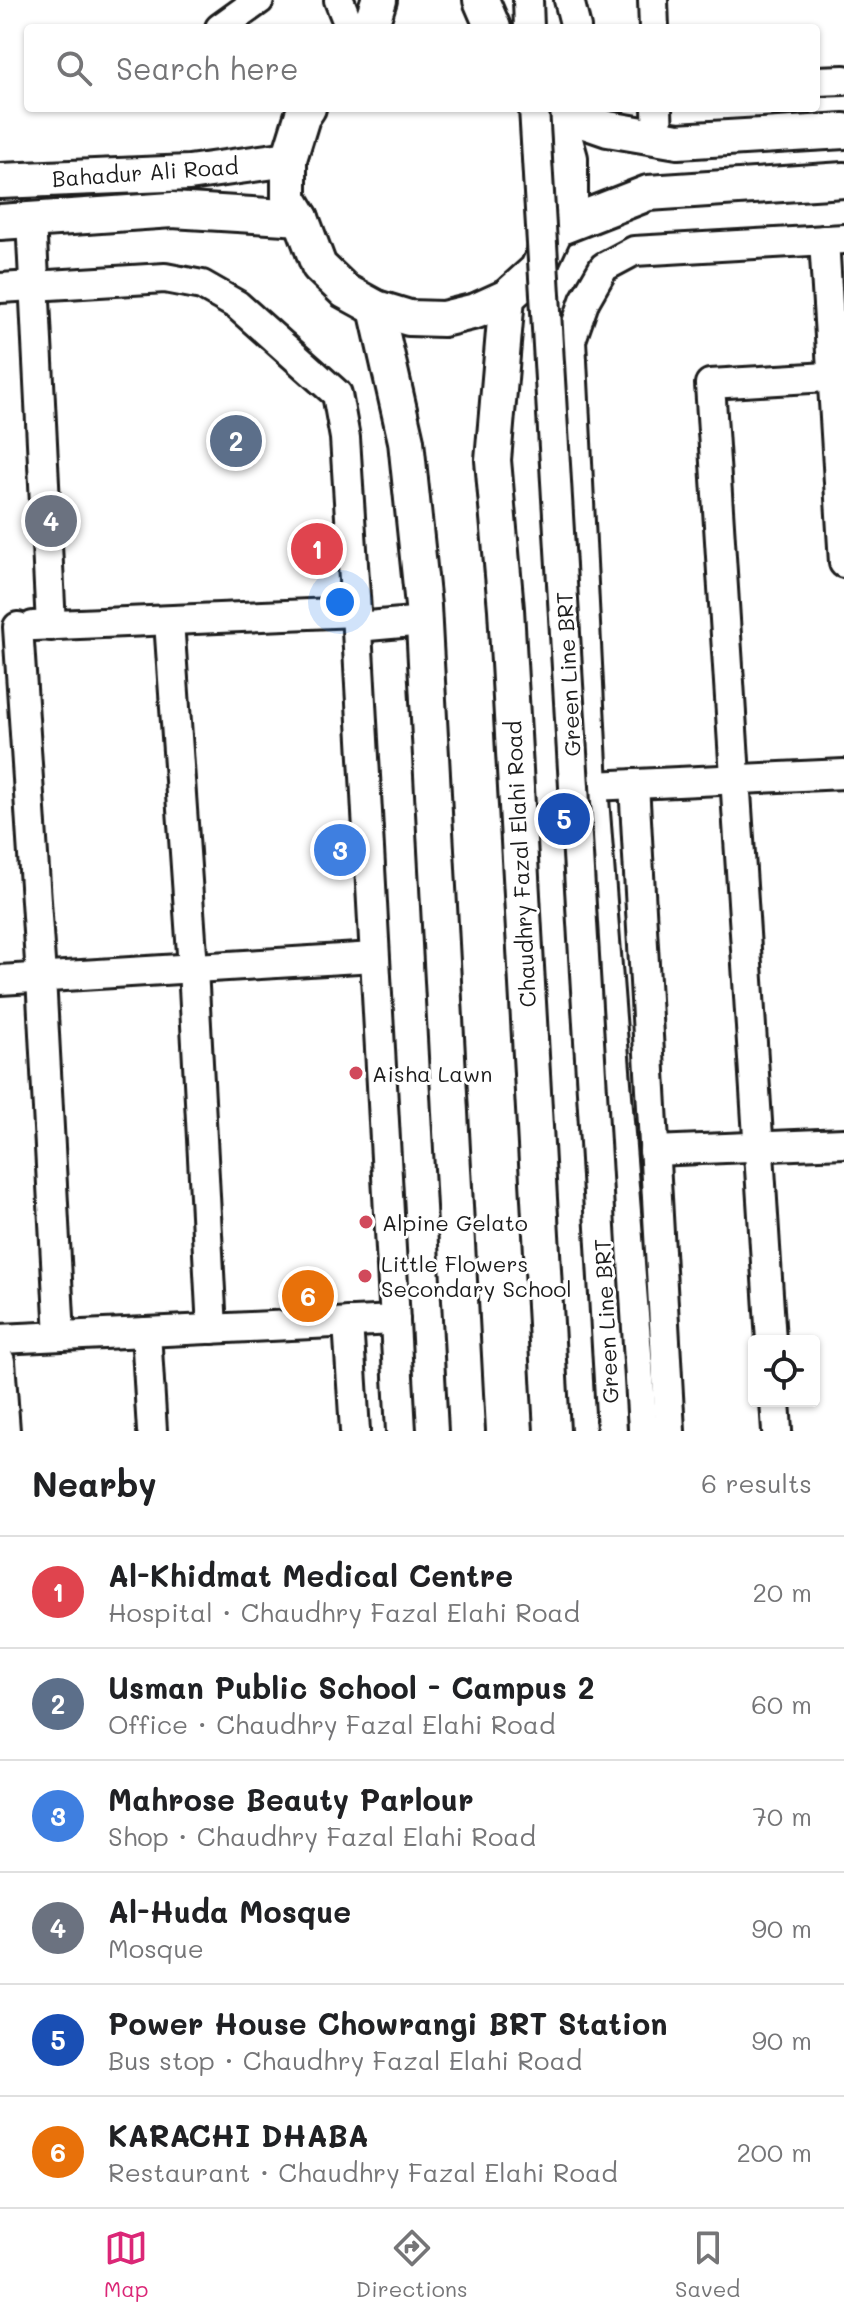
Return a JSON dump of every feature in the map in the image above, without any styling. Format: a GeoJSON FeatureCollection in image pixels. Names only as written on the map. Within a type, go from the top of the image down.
{"type":"FeatureCollection","features":[{"type":"Feature","properties":{"kind":"main road"},"geometry":{"type":"LineString","coordinates":[[371,24],[379,0]]}},
{"type":"Feature","properties":{"kind":"main road"},"geometry":{"type":"LineString","coordinates":[[481,0],[491,24]]}},
{"type":"Feature","properties":{"kind":"main road"},"geometry":{"type":"LineString","coordinates":[[305,112],[289,159],[289,198],[301,218],[319,266],[345,291],[376,308],[409,318],[443,319],[476,311],[507,297],[537,270],[570,198],[570,158],[551,112]]}},
{"type":"Feature","properties":{"kind":"main road"},"geometry":{"type":"LineString","coordinates":[[559,112],[608,129],[658,123],[678,141],[844,131]]}},
{"type":"Feature","properties":{"kind":"main road","name":"Bahadur Ali Road"},"geometry":{"type":"LineString","coordinates":[[0,181],[189,173],[289,159]]}},
{"type":"Feature","properties":{"kind":"main road"},"geometry":{"type":"LineString","coordinates":[[558,228],[648,193],[844,180]]}},
{"type":"Feature","properties":{"kind":"main road","name":"Bahadur Ali Road"},"geometry":{"type":"LineString","coordinates":[[15,220],[172,210],[301,218]]}},
{"type":"Feature","properties":{"kind":"main road","name":"Chaudhry Fazal Elahi Road"},"geometry":{"type":"LineString","coordinates":[[507,297],[493,460],[506,609],[552,1431]]}},
{"type":"Feature","properties":{"kind":"main road"},"geometry":{"type":"LineString","coordinates":[[376,308],[406,441],[424,621],[467,1431]]}},
{"type":"Feature","properties":{"kind":"street"},"geometry":{"type":"LineString","coordinates":[[226,24],[259,0]]}},
{"type":"Feature","properties":{"kind":"street"},"geometry":{"type":"LineString","coordinates":[[339,0],[348,24]]}},
{"type":"Feature","properties":{"kind":"street"},"geometry":{"type":"LineString","coordinates":[[528,0],[529,24]]}},
{"type":"Feature","properties":{"kind":"street"},"geometry":{"type":"LineString","coordinates":[[569,0],[575,24]]}},
{"type":"Feature","properties":{"kind":"street"},"geometry":{"type":"LineString","coordinates":[[653,0],[654,24]]}},
{"type":"Feature","properties":{"kind":"street"},"geometry":{"type":"LineString","coordinates":[[820,81],[844,80]]}},
{"type":"Feature","properties":{"kind":"street","name":"Green Line BRT"},"geometry":{"type":"LineString","coordinates":[[550,112],[612,1431]]}},
{"type":"Feature","properties":{"kind":"street"},"geometry":{"type":"LineString","coordinates":[[15,220],[33,286],[51,626]]}},
{"type":"Feature","properties":{"kind":"street"},"geometry":{"type":"LineString","coordinates":[[643,1431],[593,786],[571,340],[585,300],[604,267],[634,251],[834,239],[844,563]]}},
{"type":"Feature","properties":{"kind":"street"},"geometry":{"type":"LineString","coordinates":[[0,288],[165,278],[202,285],[237,305],[337,394],[345,438],[357,619],[401,1431]]}},
{"type":"Feature","properties":{"kind":"street"},"geometry":{"type":"LineString","coordinates":[[771,1335],[710,384],[838,376]]}},
{"type":"Feature","properties":{"kind":"street"},"geometry":{"type":"LineString","coordinates":[[169,621],[193,968],[212,1329]]}},
{"type":"Feature","properties":{"kind":"street"},"geometry":{"type":"LineString","coordinates":[[60,1336],[41,977],[9,628],[169,621],[424,621]]}},
{"type":"Feature","properties":{"kind":"street"},"geometry":{"type":"LineString","coordinates":[[593,786],[844,774]]}},
{"type":"Feature","properties":{"kind":"street"},"geometry":{"type":"LineString","coordinates":[[634,784],[670,1431]]}},
{"type":"Feature","properties":{"kind":"street"},"geometry":{"type":"LineString","coordinates":[[0,980],[374,957]]}},
{"type":"Feature","properties":{"kind":"street"},"geometry":{"type":"LineString","coordinates":[[654,1151],[844,1143]]}},
{"type":"Feature","properties":{"kind":"street"},"geometry":{"type":"LineString","coordinates":[[0,1339],[395,1320]]}},
{"type":"Feature","properties":{"kind":"street"},"geometry":{"type":"LineString","coordinates":[[348,1322],[355,1431]]}},
{"type":"Feature","properties":{"kind":"street"},"geometry":{"type":"LineString","coordinates":[[146,1332],[152,1431]]}},
{"type":"Feature","properties":{"kind":"street"},"geometry":{"type":"LineString","coordinates":[[0,1361],[5,1431]]}},
{"type":"Feature","properties":{"kind":"street"},"geometry":{"type":"LineString","coordinates":[[775,1407],[777,1431]]}},
{"type":"Feature","properties":{"kind":"place","name":"Usman Public School - Campus 2"},"geometry":{"type":"Point","coordinates":[236,441]}},
{"type":"Feature","properties":{"kind":"place","name":"Al-Huda Mosque"},"geometry":{"type":"Point","coordinates":[51,521]}},
{"type":"Feature","properties":{"kind":"place","name":"Al-Khidmat Medical Centre"},"geometry":{"type":"Point","coordinates":[317,549]}},
{"type":"Feature","properties":{"kind":"place","name":"Power House Chowrangi BRT Station"},"geometry":{"type":"Point","coordinates":[564,819]}},
{"type":"Feature","properties":{"kind":"place","name":"Mahrose Beauty Parlour"},"geometry":{"type":"Point","coordinates":[340,850]}},
{"type":"Feature","properties":{"kind":"place","name":"Aisha Lawn"},"geometry":{"type":"Point","coordinates":[356,1073]}},
{"type":"Feature","properties":{"kind":"place","name":"Alpine Gelato"},"geometry":{"type":"Point","coordinates":[366,1222]}},
{"type":"Feature","properties":{"kind":"place","name":"Little Flowers Secondary School"},"geometry":{"type":"Point","coordinates":[365,1276]}},
{"type":"Feature","properties":{"kind":"place","name":"KARACHI DHABA"},"geometry":{"type":"Point","coordinates":[308,1296]}}]}
